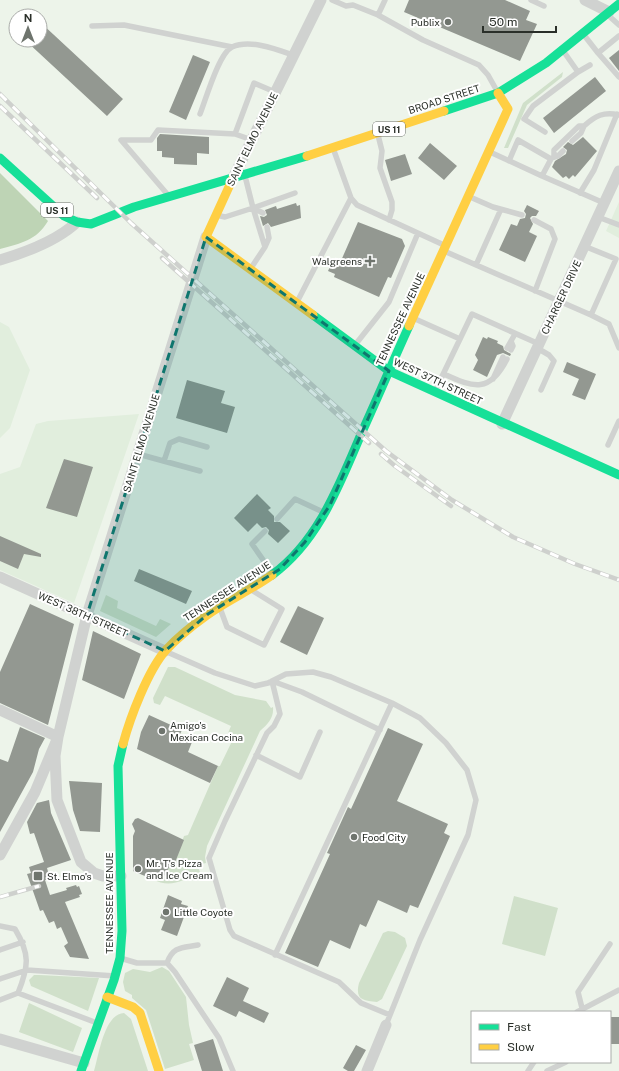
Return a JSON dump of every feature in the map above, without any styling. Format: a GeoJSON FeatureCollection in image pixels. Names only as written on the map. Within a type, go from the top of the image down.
{"type":"FeatureCollection","features":[{"type":"Feature","properties":{"kind":"main road","name":"BROAD STREET"},"geometry":{"type":"LineString","coordinates":[[165,198],[378,133],[498,93],[546,63],[619,4]]}},
{"type":"Feature","properties":{"kind":"main road","name":"TENNESSEE AVENUE"},"geometry":{"type":"LineString","coordinates":[[82,1067],[115,976],[120,958],[122,931],[119,763],[127,730],[145,685],[165,651],[188,629],[220,607],[251,590],[273,574],[305,542],[330,505],[388,371],[508,109],[498,93]]}},
{"type":"Feature","properties":{"kind":"main road","name":"US 11"},"geometry":{"type":"LineString","coordinates":[[0,158],[64,216],[77,222],[91,224],[134,207],[165,198]]}},
{"type":"Feature","properties":{"kind":"main road","name":"SAINT ELMO AVENUE"},"geometry":{"type":"LineString","coordinates":[[206,236],[233,178]]}},
{"type":"Feature","properties":{"kind":"main road","name":"WEST 37TH STREET"},"geometry":{"type":"LineString","coordinates":[[206,236],[388,371],[502,424],[619,475]]}},
{"type":"Feature","properties":{"kind":"main road"},"geometry":{"type":"LineString","coordinates":[[107,997],[133,1007],[140,1013],[159,1071]]}},
{"type":"Feature","properties":{"kind":"street","name":"SAINT ELMO AVENUE"},"geometry":{"type":"LineString","coordinates":[[233,178],[321,0]]}},
{"type":"Feature","properties":{"kind":"street"},"geometry":{"type":"LineString","coordinates":[[585,0],[608,12]]}},
{"type":"Feature","properties":{"kind":"street","name":"CHARGER DRIVE"},"geometry":{"type":"LineString","coordinates":[[502,424],[619,171]]}},
{"type":"Feature","properties":{"kind":"street"},"geometry":{"type":"LineString","coordinates":[[0,260],[18,255],[66,232],[77,222]]}},
{"type":"Feature","properties":{"kind":"street","name":"SAINT ELMO AVENUE"},"geometry":{"type":"LineString","coordinates":[[121,876],[103,876],[94,873],[81,862],[57,800],[55,756],[58,737],[87,615],[206,236]]}},
{"type":"Feature","properties":{"kind":"street","name":"WEST 38TH STREET"},"geometry":{"type":"LineString","coordinates":[[0,577],[165,651]]}},
{"type":"Feature","properties":{"kind":"street"},"geometry":{"type":"LineString","coordinates":[[0,710],[58,737],[35,792],[2,848]]}},
{"type":"Feature","properties":{"kind":"street"},"geometry":{"type":"LineString","coordinates":[[367,1071],[388,1020]]}},
{"type":"Feature","properties":{"kind":"street"},"geometry":{"type":"LineString","coordinates":[[0,1039],[82,1067]]}},
{"type":"Feature","properties":{"kind":"lane"},"geometry":{"type":"LineString","coordinates":[[332,0],[346,6],[352,3],[378,15],[423,40],[479,65],[488,75],[498,93]]}},
{"type":"Feature","properties":{"kind":"lane"},"geometry":{"type":"LineString","coordinates":[[378,15],[385,0]]}},
{"type":"Feature","properties":{"kind":"lane"},"geometry":{"type":"LineString","coordinates":[[531,0],[544,6]]}},
{"type":"Feature","properties":{"kind":"lane"},"geometry":{"type":"LineString","coordinates":[[608,12],[619,25]]}},
{"type":"Feature","properties":{"kind":"lane"},"geometry":{"type":"LineString","coordinates":[[92,26],[124,25],[232,47],[260,45],[293,54]]}},
{"type":"Feature","properties":{"kind":"lane"},"geometry":{"type":"LineString","coordinates":[[582,33],[619,77]]}},
{"type":"Feature","properties":{"kind":"lane"},"geometry":{"type":"LineString","coordinates":[[598,53],[619,36]]}},
{"type":"Feature","properties":{"kind":"lane"},"geometry":{"type":"LineString","coordinates":[[200,114],[223,54],[232,47]]}},
{"type":"Feature","properties":{"kind":"lane"},"geometry":{"type":"LineString","coordinates":[[563,50],[578,72]]}},
{"type":"Feature","properties":{"kind":"lane"},"geometry":{"type":"LineString","coordinates":[[545,132],[524,119],[533,106],[578,72],[590,65]]}},
{"type":"Feature","properties":{"kind":"lane"},"geometry":{"type":"LineString","coordinates":[[235,134],[254,83],[275,92]]}},
{"type":"Feature","properties":{"kind":"lane"},"geometry":{"type":"LineString","coordinates":[[572,141],[581,133],[584,126],[594,117],[605,113],[618,115],[594,170],[580,193]]}},
{"type":"Feature","properties":{"kind":"lane"},"geometry":{"type":"LineString","coordinates":[[542,176],[554,150],[579,126],[584,126]]}},
{"type":"Feature","properties":{"kind":"lane"},"geometry":{"type":"LineString","coordinates":[[165,198],[121,140],[151,140],[158,130],[235,134],[252,140]]}},
{"type":"Feature","properties":{"kind":"lane"},"geometry":{"type":"LineString","coordinates":[[378,133],[382,151],[380,168],[392,202],[392,210],[389,220]]}},
{"type":"Feature","properties":{"kind":"lane"},"geometry":{"type":"LineString","coordinates":[[508,161],[518,140],[552,157],[558,156],[563,151]]}},
{"type":"Feature","properties":{"kind":"lane"},"geometry":{"type":"LineString","coordinates":[[333,147],[351,198],[358,205],[418,233],[476,266],[609,324],[619,348]]}},
{"type":"Feature","properties":{"kind":"lane"},"geometry":{"type":"LineString","coordinates":[[489,152],[604,204]]}},
{"type":"Feature","properties":{"kind":"lane"},"geometry":{"type":"LineString","coordinates":[[245,174],[253,208],[265,247]]}},
{"type":"Feature","properties":{"kind":"lane"},"geometry":{"type":"LineString","coordinates":[[216,215],[225,217],[295,193]]}},
{"type":"Feature","properties":{"kind":"lane"},"geometry":{"type":"LineString","coordinates":[[469,197],[522,215]]}},
{"type":"Feature","properties":{"kind":"lane"},"geometry":{"type":"LineString","coordinates":[[297,303],[351,198]]}},
{"type":"Feature","properties":{"kind":"lane"},"geometry":{"type":"LineString","coordinates":[[253,208],[263,213]]}},
{"type":"Feature","properties":{"kind":"lane"},"geometry":{"type":"LineString","coordinates":[[476,266],[501,209]]}},
{"type":"Feature","properties":{"kind":"lane"},"geometry":{"type":"LineString","coordinates":[[598,217],[619,225]]}},
{"type":"Feature","properties":{"kind":"lane"},"geometry":{"type":"LineString","coordinates":[[534,220],[551,229],[555,239],[535,291]]}},
{"type":"Feature","properties":{"kind":"lane"},"geometry":{"type":"LineString","coordinates":[[251,269],[269,238],[267,227]]}},
{"type":"Feature","properties":{"kind":"lane"},"geometry":{"type":"LineString","coordinates":[[354,346],[389,302],[418,233]]}},
{"type":"Feature","properties":{"kind":"lane"},"geometry":{"type":"LineString","coordinates":[[584,246],[616,259],[591,315]]}},
{"type":"Feature","properties":{"kind":"lane"},"geometry":{"type":"LineString","coordinates":[[435,392],[472,314],[538,346],[549,355],[554,361],[542,390]]}},
{"type":"Feature","properties":{"kind":"lane"},"geometry":{"type":"LineString","coordinates":[[413,318],[460,339]]}},
{"type":"Feature","properties":{"kind":"lane"},"geometry":{"type":"LineString","coordinates":[[509,349],[513,346],[511,341],[515,334]]}},
{"type":"Feature","properties":{"kind":"lane"},"geometry":{"type":"LineString","coordinates":[[444,374],[473,385],[483,385],[499,375],[505,358]]}},
{"type":"Feature","properties":{"kind":"lane"},"geometry":{"type":"LineString","coordinates":[[608,445],[619,421]]}},
{"type":"Feature","properties":{"kind":"lane"},"geometry":{"type":"LineString","coordinates":[[164,461],[170,443],[174,440],[179,439],[207,446]]}},
{"type":"Feature","properties":{"kind":"lane"},"geometry":{"type":"LineString","coordinates":[[138,454],[200,471]]}},
{"type":"Feature","properties":{"kind":"lane"},"geometry":{"type":"LineString","coordinates":[[277,519],[295,499],[325,513]]}},
{"type":"Feature","properties":{"kind":"lane"},"geometry":{"type":"LineString","coordinates":[[265,531],[252,544],[273,574]]}},
{"type":"Feature","properties":{"kind":"lane"},"geometry":{"type":"LineString","coordinates":[[220,607],[228,627],[264,645],[282,609],[251,590]]}},
{"type":"Feature","properties":{"kind":"lane"},"geometry":{"type":"LineString","coordinates":[[165,651],[214,673],[255,686],[272,681],[286,674],[313,672],[332,677],[392,703],[420,718],[446,744],[467,770],[476,800],[468,835],[420,940],[388,1020],[361,1003],[339,982],[275,956],[234,936],[209,858],[224,821],[256,755],[280,714],[272,681]]}},
{"type":"Feature","properties":{"kind":"lane"},"geometry":{"type":"LineString","coordinates":[[272,681],[302,692],[380,730]]}},
{"type":"Feature","properties":{"kind":"lane"},"geometry":{"type":"LineString","coordinates":[[275,956],[392,703]]}},
{"type":"Feature","properties":{"kind":"lane"},"geometry":{"type":"LineString","coordinates":[[256,755],[300,777],[320,732]]}},
{"type":"Feature","properties":{"kind":"lane"},"geometry":{"type":"LineString","coordinates":[[0,926],[15,929],[23,942],[27,970],[18,993]]}},
{"type":"Feature","properties":{"kind":"lane"},"geometry":{"type":"LineString","coordinates":[[0,950],[23,942]]}},
{"type":"Feature","properties":{"kind":"lane"},"geometry":{"type":"LineString","coordinates":[[610,944],[578,992],[581,1011],[619,990]]}},
{"type":"Feature","properties":{"kind":"lane"},"geometry":{"type":"LineString","coordinates":[[167,963],[170,954],[177,949],[198,945]]}},
{"type":"Feature","properties":{"kind":"lane"},"geometry":{"type":"LineString","coordinates":[[120,958],[137,963],[167,963],[175,972],[219,1038],[233,1071]]}},
{"type":"Feature","properties":{"kind":"lane"},"geometry":{"type":"LineString","coordinates":[[0,979],[27,970],[115,976]]}},
{"type":"Feature","properties":{"kind":"lane"},"geometry":{"type":"LineString","coordinates":[[0,1000],[18,993],[98,1024]]}},
{"type":"Feature","properties":{"kind":"lane"},"geometry":{"type":"LineString","coordinates":[[547,1071],[564,1063]]}},
{"type":"Feature","properties":{"kind":"highlighted area"},"geometry":{"type":"Polygon","coordinates":[[[206,237],[389,371],[330,505],[305,542],[280,569],[208,614],[165,651],[87,615],[206,237]]]}},
{"type":"Feature","properties":{"kind":"shaded area"},"geometry":{"type":"Polygon","coordinates":[[[563,72],[562,77],[527,105],[508,148],[504,148],[523,103],[563,72]]]}},
{"type":"Feature","properties":{"kind":"shaded area"},"geometry":{"type":"Polygon","coordinates":[[[619,202],[619,238],[606,231],[619,202]]]}},
{"type":"Feature","properties":{"kind":"shaded area"},"geometry":{"type":"Polygon","coordinates":[[[0,322],[9,327],[30,370],[10,428],[0,438],[0,322]]]}},
{"type":"Feature","properties":{"kind":"shaded area"},"geometry":{"type":"Polygon","coordinates":[[[139,414],[74,603],[0,570],[0,474],[20,467],[36,424],[48,421],[139,414]]]}},
{"type":"Feature","properties":{"kind":"shaded area"},"geometry":{"type":"Polygon","coordinates":[[[106,595],[118,601],[117,608],[156,626],[160,619],[171,624],[156,637],[100,611],[106,595]]]}},
{"type":"Feature","properties":{"kind":"shaded area"},"geometry":{"type":"Polygon","coordinates":[[[168,667],[175,667],[235,695],[266,701],[271,708],[273,707],[273,714],[266,726],[260,731],[207,846],[205,857],[206,863],[198,865],[200,873],[182,881],[165,883],[152,879],[155,874],[163,878],[171,864],[174,865],[184,836],[188,835],[218,766],[220,766],[234,737],[228,733],[231,726],[165,696],[160,705],[154,703],[153,698],[168,667]]]}},
{"type":"Feature","properties":{"kind":"shaded area"},"geometry":{"type":"Polygon","coordinates":[[[514,896],[558,908],[545,956],[502,944],[514,896]]]}},
{"type":"Feature","properties":{"kind":"shaded area"},"geometry":{"type":"Polygon","coordinates":[[[388,931],[395,932],[405,938],[407,946],[382,999],[377,1002],[367,1001],[359,996],[359,983],[383,933],[388,931]]]}},
{"type":"Feature","properties":{"kind":"shaded area"},"geometry":{"type":"Polygon","coordinates":[[[162,967],[169,971],[186,997],[189,1025],[193,1043],[189,1044],[194,1060],[165,1069],[146,1010],[132,998],[132,995],[125,991],[123,982],[125,973],[133,969],[150,972],[162,967]]]}},
{"type":"Feature","properties":{"kind":"shaded area"},"geometry":{"type":"Polygon","coordinates":[[[34,975],[99,978],[88,1011],[31,986],[29,980],[34,975]]]}},
{"type":"Feature","properties":{"kind":"shaded area"},"geometry":{"type":"Polygon","coordinates":[[[29,1003],[82,1028],[73,1052],[19,1032],[29,1003]]]}},
{"type":"Feature","properties":{"kind":"shaded area"},"geometry":{"type":"Polygon","coordinates":[[[124,1013],[131,1019],[148,1071],[94,1071],[103,1036],[107,1028],[117,1015],[124,1013]]]}},
{"type":"Feature","properties":{"kind":"green space"},"geometry":{"type":"Polygon","coordinates":[[[0,173],[48,221],[33,237],[21,243],[0,249],[0,173]]]}},
{"type":"Feature","properties":{"kind":"building"},"geometry":{"type":"Polygon","coordinates":[[[409,0],[505,0],[530,11],[526,20],[537,24],[520,61],[404,12],[409,0]]]}},
{"type":"Feature","properties":{"kind":"building"},"geometry":{"type":"Polygon","coordinates":[[[48,29],[123,99],[107,116],[34,48],[48,48],[48,29]]]}},
{"type":"Feature","properties":{"kind":"building"},"geometry":{"type":"Polygon","coordinates":[[[619,50],[619,71],[609,58],[619,50]]]}},
{"type":"Feature","properties":{"kind":"building"},"geometry":{"type":"Polygon","coordinates":[[[193,55],[210,62],[186,120],[169,112],[193,55]]]}},
{"type":"Feature","properties":{"kind":"building"},"geometry":{"type":"Polygon","coordinates":[[[595,77],[606,91],[554,133],[543,118],[595,77]]]}},
{"type":"Feature","properties":{"kind":"building"},"geometry":{"type":"Polygon","coordinates":[[[160,134],[209,137],[209,154],[197,153],[197,165],[174,164],[174,158],[162,157],[162,151],[157,151],[157,138],[160,134]]]}},
{"type":"Feature","properties":{"kind":"building"},"geometry":{"type":"Polygon","coordinates":[[[583,137],[597,151],[575,177],[573,175],[569,179],[566,176],[563,178],[552,167],[555,161],[566,154],[567,150],[563,147],[568,142],[573,145],[583,137]]]}},
{"type":"Feature","properties":{"kind":"building"},"geometry":{"type":"Polygon","coordinates":[[[430,143],[457,166],[444,180],[418,158],[430,143]]]}},
{"type":"Feature","properties":{"kind":"building"},"geometry":{"type":"Polygon","coordinates":[[[405,154],[412,174],[391,181],[385,160],[405,154]]]}},
{"type":"Feature","properties":{"kind":"building"},"geometry":{"type":"Polygon","coordinates":[[[296,203],[297,206],[300,205],[301,218],[271,227],[268,223],[263,226],[260,216],[264,217],[267,215],[265,210],[276,206],[277,209],[296,203]]]}},
{"type":"Feature","properties":{"kind":"building"},"geometry":{"type":"Polygon","coordinates":[[[527,205],[539,211],[536,216],[532,216],[530,218],[533,224],[529,232],[537,236],[525,262],[499,250],[511,224],[517,226],[520,219],[525,218],[526,214],[524,211],[527,205]]]}},
{"type":"Feature","properties":{"kind":"building","name":"Walgreens"},"geometry":{"type":"Polygon","coordinates":[[[358,222],[402,239],[405,246],[391,278],[388,277],[379,297],[334,277],[335,274],[328,271],[333,260],[340,263],[358,222]]]}},
{"type":"Feature","properties":{"kind":"building"},"geometry":{"type":"Polygon","coordinates":[[[483,337],[487,339],[488,337],[498,341],[497,343],[503,346],[504,350],[511,354],[510,356],[503,353],[497,355],[487,377],[473,370],[478,360],[475,355],[483,337]]]}},
{"type":"Feature","properties":{"kind":"building"},"geometry":{"type":"Polygon","coordinates":[[[567,362],[596,374],[585,400],[572,395],[579,379],[563,372],[567,362]]]}},
{"type":"Feature","properties":{"kind":"building"},"geometry":{"type":"Polygon","coordinates":[[[187,380],[225,391],[221,403],[235,407],[227,433],[176,418],[187,380]]]}},
{"type":"Feature","properties":{"kind":"building"},"geometry":{"type":"Polygon","coordinates":[[[64,459],[93,467],[77,517],[46,508],[64,459]]]}},
{"type":"Feature","properties":{"kind":"building"},"geometry":{"type":"Polygon","coordinates":[[[257,494],[271,508],[268,510],[274,516],[274,522],[280,522],[290,531],[278,543],[268,534],[269,530],[266,527],[262,528],[257,523],[248,532],[234,518],[257,494]]]}},
{"type":"Feature","properties":{"kind":"building"},"geometry":{"type":"Polygon","coordinates":[[[0,536],[41,554],[41,557],[24,554],[18,569],[0,561],[0,536]]]}},
{"type":"Feature","properties":{"kind":"building"},"geometry":{"type":"Polygon","coordinates":[[[139,569],[192,591],[186,604],[134,581],[139,569]]]}},
{"type":"Feature","properties":{"kind":"building"},"geometry":{"type":"Polygon","coordinates":[[[30,604],[74,624],[48,725],[0,703],[0,672],[30,604]]]}},
{"type":"Feature","properties":{"kind":"building"},"geometry":{"type":"Polygon","coordinates":[[[298,606],[324,618],[307,655],[280,642],[298,606]]]}},
{"type":"Feature","properties":{"kind":"building"},"geometry":{"type":"Polygon","coordinates":[[[93,631],[141,654],[124,699],[82,680],[93,631]]]}},
{"type":"Feature","properties":{"kind":"building"},"geometry":{"type":"Polygon","coordinates":[[[149,715],[182,730],[179,736],[192,742],[188,752],[218,766],[210,783],[137,749],[141,732],[149,715]]]}},
{"type":"Feature","properties":{"kind":"building"},"geometry":{"type":"Polygon","coordinates":[[[20,727],[45,738],[39,749],[33,772],[0,832],[0,759],[8,762],[20,727]]]}},
{"type":"Feature","properties":{"kind":"building"},"geometry":{"type":"Polygon","coordinates":[[[388,728],[423,744],[397,801],[448,824],[444,833],[450,836],[418,908],[410,905],[407,913],[378,900],[366,927],[360,924],[350,949],[330,940],[318,967],[285,953],[330,854],[327,853],[348,807],[351,809],[388,728]]]}},
{"type":"Feature","properties":{"kind":"building"},"geometry":{"type":"Polygon","coordinates":[[[69,781],[102,783],[100,832],[80,831],[73,810],[69,781]]]}},
{"type":"Feature","properties":{"kind":"building"},"geometry":{"type":"Polygon","coordinates":[[[49,800],[51,813],[71,860],[47,868],[50,879],[45,880],[50,895],[67,890],[66,888],[76,885],[77,887],[79,886],[82,894],[79,895],[80,897],[65,902],[89,959],[70,957],[64,946],[68,943],[61,927],[57,929],[54,921],[49,923],[43,910],[40,911],[27,874],[31,873],[29,867],[44,862],[34,833],[30,834],[27,822],[37,803],[49,800]]]}},
{"type":"Feature","properties":{"kind":"building"},"geometry":{"type":"Polygon","coordinates":[[[138,818],[184,840],[174,865],[171,864],[163,878],[155,874],[152,879],[133,871],[133,836],[135,831],[132,824],[135,819],[138,818]]]}},
{"type":"Feature","properties":{"kind":"building"},"geometry":{"type":"Polygon","coordinates":[[[168,895],[182,901],[181,904],[188,906],[177,936],[161,930],[165,920],[160,918],[168,895]]]}},
{"type":"Feature","properties":{"kind":"building"},"geometry":{"type":"Polygon","coordinates":[[[227,977],[249,988],[243,1001],[269,1013],[264,1023],[239,1011],[236,1017],[213,1006],[227,977]]]}},
{"type":"Feature","properties":{"kind":"building"},"geometry":{"type":"Polygon","coordinates":[[[611,1017],[619,1017],[619,1044],[611,1044],[611,1017]]]}},
{"type":"Feature","properties":{"kind":"building"},"geometry":{"type":"Polygon","coordinates":[[[213,1039],[223,1071],[202,1071],[194,1045],[213,1039]]]}},
{"type":"Feature","properties":{"kind":"building"},"geometry":{"type":"Polygon","coordinates":[[[356,1045],[366,1050],[354,1071],[348,1071],[343,1068],[356,1045]]]}},
{"type":"Feature","properties":{"kind":"railway"},"geometry":{"type":"LineString","coordinates":[[0,94],[131,223],[386,451],[452,500],[513,537],[575,564],[619,580]]}},
{"type":"Feature","properties":{"kind":"railway"},"geometry":{"type":"LineString","coordinates":[[0,106],[97,198]]}},
{"type":"Feature","properties":{"kind":"railway"},"geometry":{"type":"LineString","coordinates":[[162,258],[369,443]]}},
{"type":"Feature","properties":{"kind":"railway"},"geometry":{"type":"LineString","coordinates":[[381,454],[395,466],[451,506]]}},
{"type":"Feature","properties":{"kind":"railway"},"geometry":{"type":"LineString","coordinates":[[0,897],[39,886]]}},
{"type":"Feature","properties":{"kind":"traffic: fast"},"geometry":{"type":"LineString","coordinates":[[444,111],[498,93],[546,63],[619,4]]}},
{"type":"Feature","properties":{"kind":"traffic: fast"},"geometry":{"type":"LineString","coordinates":[[0,158],[64,216],[77,222],[91,224],[134,207],[307,156]]}},
{"type":"Feature","properties":{"kind":"traffic: fast"},"geometry":{"type":"LineString","coordinates":[[313,315],[389,371],[619,475]]}},
{"type":"Feature","properties":{"kind":"traffic: fast"},"geometry":{"type":"LineString","coordinates":[[272,575],[303,545],[326,510],[336,491],[409,326]]}},
{"type":"Feature","properties":{"kind":"traffic: fast"},"geometry":{"type":"LineString","coordinates":[[81,1071],[114,980],[120,958],[122,931],[118,766],[123,744]]}},
{"type":"Feature","properties":{"kind":"traffic: slow"},"geometry":{"type":"LineString","coordinates":[[409,326],[508,109],[498,93]]}},
{"type":"Feature","properties":{"kind":"traffic: slow"},"geometry":{"type":"LineString","coordinates":[[307,156],[444,111]]}},
{"type":"Feature","properties":{"kind":"traffic: slow"},"geometry":{"type":"LineString","coordinates":[[233,178],[206,237],[313,315]]}},
{"type":"Feature","properties":{"kind":"traffic: slow"},"geometry":{"type":"LineString","coordinates":[[123,744],[130,721],[146,682],[166,650],[186,631],[207,615],[272,575]]}},
{"type":"Feature","properties":{"kind":"traffic: slow"},"geometry":{"type":"LineString","coordinates":[[107,997],[133,1007],[140,1013],[159,1071]]}},
{"type":"Feature","properties":{"kind":"place","name":"Publix"},"geometry":{"type":"Point","coordinates":[448,22]}},
{"type":"Feature","properties":{"kind":"place","name":"Walgreens"},"geometry":{"type":"Point","coordinates":[370,261]}},
{"type":"Feature","properties":{"kind":"place","name":"Amigo's Mexican Cocina"},"geometry":{"type":"Point","coordinates":[162,731]}},
{"type":"Feature","properties":{"kind":"place","name":"Food City"},"geometry":{"type":"Point","coordinates":[354,837]}},
{"type":"Feature","properties":{"kind":"place","name":"Mr. T's Pizza and Ice Cream"},"geometry":{"type":"Point","coordinates":[138,869]}},
{"type":"Feature","properties":{"kind":"place","name":"St. Elmo's"},"geometry":{"type":"Point","coordinates":[38,876]}},
{"type":"Feature","properties":{"kind":"place","name":"Little Coyote"},"geometry":{"type":"Point","coordinates":[166,912]}}]}
